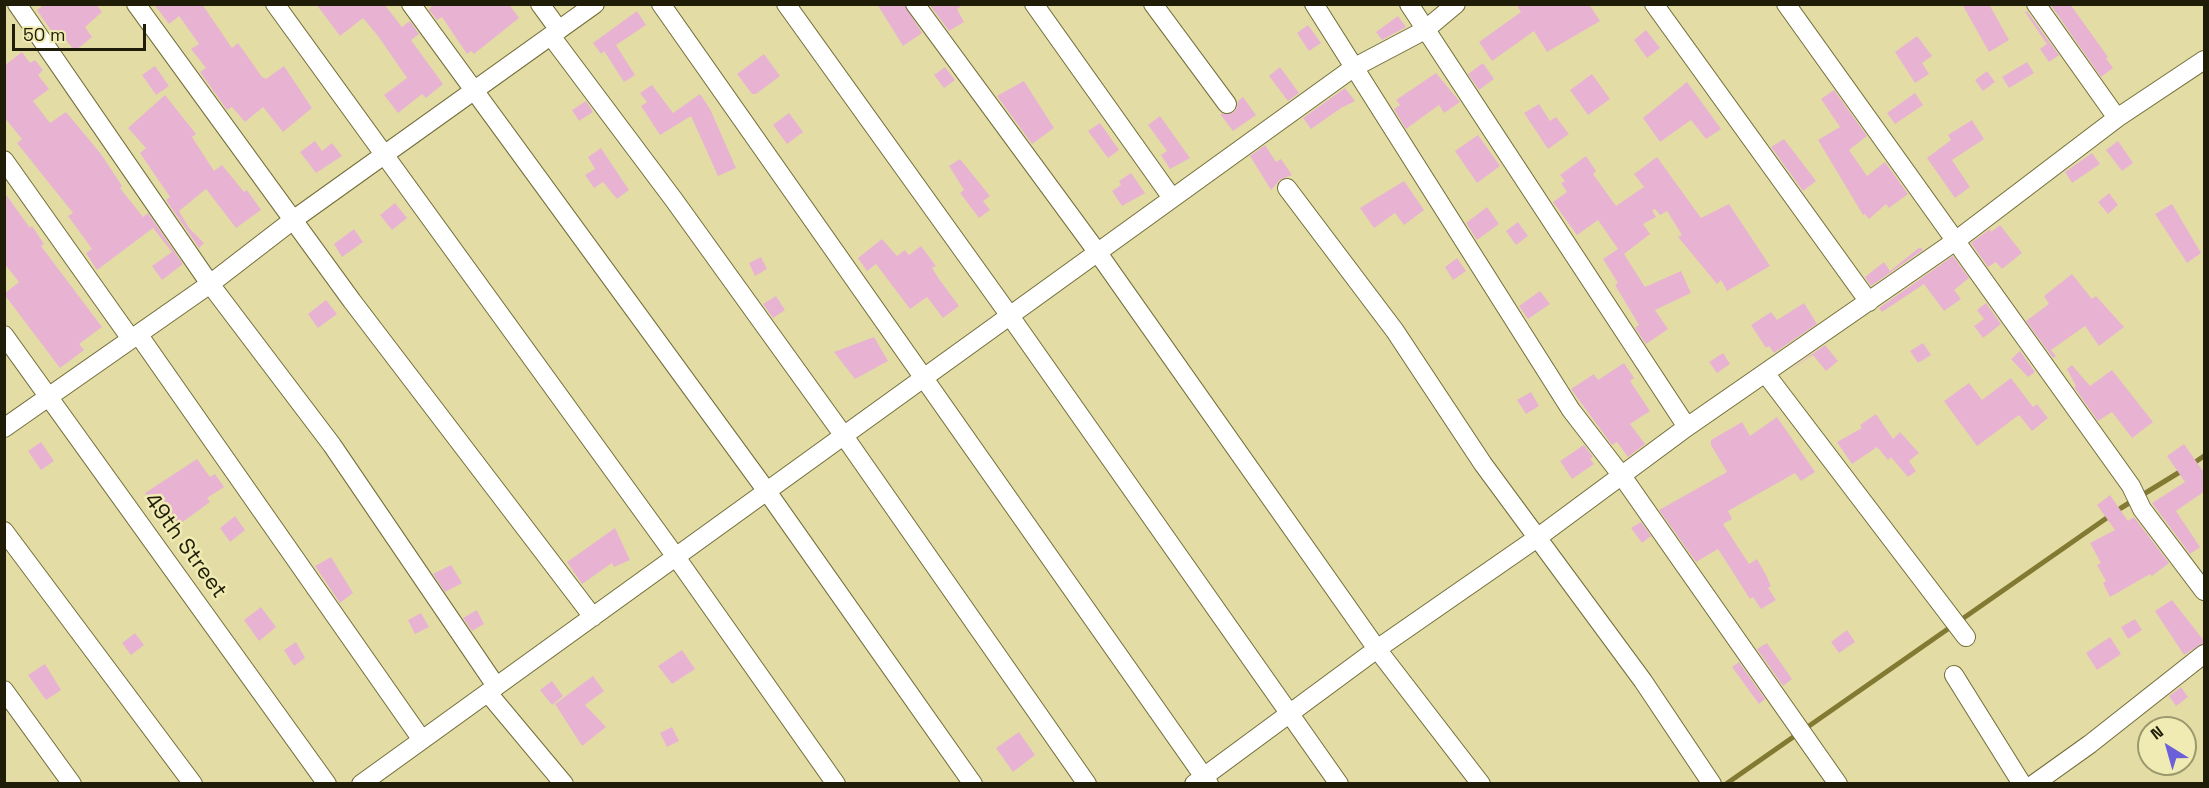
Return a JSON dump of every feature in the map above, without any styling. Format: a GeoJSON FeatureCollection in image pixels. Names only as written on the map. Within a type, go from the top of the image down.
{"type":"FeatureCollection","features":[{"type":"Feature","properties":{"kind":"street"},"geometry":{"type":"LineString","coordinates":[[17,4],[210,284],[332,444],[492,690],[564,783]]}},
{"type":"Feature","properties":{"kind":"street"},"geometry":{"type":"LineString","coordinates":[[136,4],[352,301],[593,617]]}},
{"type":"Feature","properties":{"kind":"street"},"geometry":{"type":"LineString","coordinates":[[275,4],[676,557],[836,783]]}},
{"type":"Feature","properties":{"kind":"street"},"geometry":{"type":"LineString","coordinates":[[411,4],[766,490],[973,783]]}},
{"type":"Feature","properties":{"kind":"street"},"geometry":{"type":"LineString","coordinates":[[540,4],[555,33],[844,436],[1087,783]]}},
{"type":"Feature","properties":{"kind":"street"},"geometry":{"type":"LineString","coordinates":[[4,428],[210,284],[293,220],[475,93],[595,4]]}},
{"type":"Feature","properties":{"kind":"street"},"geometry":{"type":"LineString","coordinates":[[661,4],[1202,781],[1377,649],[1537,538],[1687,427],[1954,242],[2117,118],[2205,60]]}},
{"type":"Feature","properties":{"kind":"street"},"geometry":{"type":"LineString","coordinates":[[786,4],[1010,316],[1339,783]]}},
{"type":"Feature","properties":{"kind":"street"},"geometry":{"type":"LineString","coordinates":[[915,4],[1098,253],[1377,649],[1481,783]]}},
{"type":"Feature","properties":{"kind":"street"},"geometry":{"type":"LineString","coordinates":[[1034,4],[1172,198]]}},
{"type":"Feature","properties":{"kind":"street"},"geometry":{"type":"LineString","coordinates":[[1153,4],[1227,104]]}},
{"type":"Feature","properties":{"kind":"street"},"geometry":{"type":"LineString","coordinates":[[1314,4],[1571,410],[1622,476],[1838,783]]}},
{"type":"Feature","properties":{"kind":"street"},"geometry":{"type":"LineString","coordinates":[[1409,4],[1687,427]]}},
{"type":"Feature","properties":{"kind":"street"},"geometry":{"type":"LineString","coordinates":[[362,783],[1353,68],[1425,30],[1456,4]]}},
{"type":"Feature","properties":{"kind":"street"},"geometry":{"type":"LineString","coordinates":[[1654,4],[1869,302]]}},
{"type":"Feature","properties":{"kind":"street"},"geometry":{"type":"LineString","coordinates":[[1786,4],[1954,242],[2131,486],[2142,509],[2205,591]]}},
{"type":"Feature","properties":{"kind":"street"},"geometry":{"type":"LineString","coordinates":[[2036,4],[2117,118]]}},
{"type":"Feature","properties":{"kind":"street"},"geometry":{"type":"LineString","coordinates":[[4,160],[134,336],[422,740]]}},
{"type":"Feature","properties":{"kind":"street"},"geometry":{"type":"LineString","coordinates":[[1287,188],[1395,331],[1483,464],[1643,681],[1712,783]]}},
{"type":"Feature","properties":{"kind":"street","name":"49th Street"},"geometry":{"type":"LineString","coordinates":[[4,335],[327,783]]}},
{"type":"Feature","properties":{"kind":"street"},"geometry":{"type":"LineString","coordinates":[[1765,373],[1966,637]]}},
{"type":"Feature","properties":{"kind":"street"},"geometry":{"type":"LineString","coordinates":[[4,531],[193,783]]}},
{"type":"Feature","properties":{"kind":"street"},"geometry":{"type":"LineString","coordinates":[[2034,783],[2090,744],[2205,654]]}},
{"type":"Feature","properties":{"kind":"street"},"geometry":{"type":"LineString","coordinates":[[1954,675],[2022,783]]}},
{"type":"Feature","properties":{"kind":"street"},"geometry":{"type":"LineString","coordinates":[[4,690],[72,783]]}},
{"type":"Feature","properties":{"kind":"building"},"geometry":{"type":"Polygon","coordinates":[[[45,4],[96,4],[102,12],[85,27],[92,37],[75,51],[59,32],[54,35],[37,10],[45,4]]]}},
{"type":"Feature","properties":{"kind":"building"},"geometry":{"type":"Polygon","coordinates":[[[154,4],[202,4],[232,48],[238,43],[262,77],[266,79],[284,66],[312,108],[283,132],[263,107],[245,122],[232,107],[227,110],[200,72],[206,68],[191,49],[199,44],[179,16],[169,24],[154,4]]]}},
{"type":"Feature","properties":{"kind":"building"},"geometry":{"type":"Polygon","coordinates":[[[316,4],[384,4],[402,27],[410,21],[419,34],[411,40],[443,84],[426,98],[422,94],[398,113],[384,95],[407,78],[378,36],[363,18],[340,36],[316,4]]]}},
{"type":"Feature","properties":{"kind":"building"},"geometry":{"type":"Polygon","coordinates":[[[433,4],[509,4],[519,18],[474,54],[471,51],[467,54],[442,17],[437,20],[429,10],[433,4]]]}},
{"type":"Feature","properties":{"kind":"building"},"geometry":{"type":"Polygon","coordinates":[[[877,4],[904,4],[922,33],[903,46],[877,4]]]}},
{"type":"Feature","properties":{"kind":"building"},"geometry":{"type":"Polygon","coordinates":[[[929,4],[964,4],[957,9],[964,22],[949,31],[929,4]]]}},
{"type":"Feature","properties":{"kind":"building"},"geometry":{"type":"Polygon","coordinates":[[[1516,4],[1589,4],[1600,21],[1547,52],[1534,31],[1492,61],[1479,42],[1521,12],[1516,4]]]}},
{"type":"Feature","properties":{"kind":"building"},"geometry":{"type":"Polygon","coordinates":[[[1962,4],[1989,4],[2009,40],[1989,52],[1962,4]]]}},
{"type":"Feature","properties":{"kind":"building"},"geometry":{"type":"Polygon","coordinates":[[[2050,4],[2070,4],[2108,57],[2106,58],[2113,68],[2101,77],[2050,4]]]}},
{"type":"Feature","properties":{"kind":"building"},"geometry":{"type":"Polygon","coordinates":[[[637,11],[646,25],[616,45],[635,75],[624,82],[604,51],[601,54],[593,43],[637,11]]]}},
{"type":"Feature","properties":{"kind":"building"},"geometry":{"type":"Polygon","coordinates":[[[2027,11],[2059,55],[2049,62],[2040,49],[2047,44],[2025,12],[2027,11]]]}},
{"type":"Feature","properties":{"kind":"building"},"geometry":{"type":"Polygon","coordinates":[[[1398,16],[1406,27],[1382,40],[1376,32],[1398,16]]]}},
{"type":"Feature","properties":{"kind":"building"},"geometry":{"type":"Polygon","coordinates":[[[1308,25],[1321,43],[1309,51],[1297,33],[1308,25]]]}},
{"type":"Feature","properties":{"kind":"building"},"geometry":{"type":"Polygon","coordinates":[[[1646,30],[1660,48],[1647,58],[1634,40],[1646,30]]]}},
{"type":"Feature","properties":{"kind":"building"},"geometry":{"type":"Polygon","coordinates":[[[1917,36],[1932,56],[1922,63],[1929,74],[1915,83],[1895,52],[1917,36]]]}},
{"type":"Feature","properties":{"kind":"building"},"geometry":{"type":"Polygon","coordinates":[[[22,52],[30,63],[35,60],[43,70],[38,75],[49,89],[33,101],[50,123],[66,112],[101,154],[122,186],[120,188],[143,217],[148,213],[183,264],[162,280],[152,266],[172,252],[153,228],[97,270],[86,253],[92,249],[68,216],[73,213],[17,143],[22,139],[4,117],[4,66],[22,52]]]}},
{"type":"Feature","properties":{"kind":"building"},"geometry":{"type":"Polygon","coordinates":[[[764,54],[780,76],[756,94],[752,94],[737,74],[764,54]]]}},
{"type":"Feature","properties":{"kind":"building"},"geometry":{"type":"Polygon","coordinates":[[[2027,62],[2034,73],[2009,88],[2002,77],[2027,62]]]}},
{"type":"Feature","properties":{"kind":"building"},"geometry":{"type":"Polygon","coordinates":[[[1483,63],[1494,79],[1479,90],[1468,74],[1483,63]]]}},
{"type":"Feature","properties":{"kind":"building"},"geometry":{"type":"Polygon","coordinates":[[[155,66],[169,86],[156,95],[142,75],[155,66]]]}},
{"type":"Feature","properties":{"kind":"building"},"geometry":{"type":"Polygon","coordinates":[[[945,67],[955,80],[944,88],[934,75],[945,67]]]}},
{"type":"Feature","properties":{"kind":"building"},"geometry":{"type":"Polygon","coordinates":[[[1280,67],[1299,93],[1288,101],[1269,76],[1280,67]]]}},
{"type":"Feature","properties":{"kind":"building"},"geometry":{"type":"Polygon","coordinates":[[[1987,71],[1995,82],[1983,91],[1975,80],[1987,71]]]}},
{"type":"Feature","properties":{"kind":"building"},"geometry":{"type":"Polygon","coordinates":[[[1436,73],[1460,102],[1444,113],[1439,105],[1406,129],[1394,109],[1400,105],[1396,100],[1436,73]]]}},
{"type":"Feature","properties":{"kind":"building"},"geometry":{"type":"Polygon","coordinates":[[[1592,74],[1610,99],[1588,115],[1570,90],[1592,74]]]}},
{"type":"Feature","properties":{"kind":"building"},"geometry":{"type":"Polygon","coordinates":[[[1024,81],[1054,128],[1032,144],[997,96],[1024,81]]]}},
{"type":"Feature","properties":{"kind":"building"},"geometry":{"type":"Polygon","coordinates":[[[1687,82],[1721,129],[1706,139],[1691,120],[1660,142],[1643,118],[1687,82]]]}},
{"type":"Feature","properties":{"kind":"building"},"geometry":{"type":"Polygon","coordinates":[[[652,85],[673,113],[700,94],[710,109],[736,168],[718,176],[691,116],[660,135],[641,106],[647,102],[640,93],[652,85]]]}},
{"type":"Feature","properties":{"kind":"building"},"geometry":{"type":"Polygon","coordinates":[[[1345,88],[1355,101],[1311,129],[1303,118],[1345,88]]]}},
{"type":"Feature","properties":{"kind":"building"},"geometry":{"type":"Polygon","coordinates":[[[1834,90],[1867,136],[1849,150],[1867,176],[1885,162],[1908,194],[1889,208],[1886,204],[1869,219],[1865,214],[1863,215],[1818,140],[1840,127],[1821,99],[1834,90]]]}},
{"type":"Feature","properties":{"kind":"building"},"geometry":{"type":"Polygon","coordinates":[[[1915,93],[1923,105],[1895,124],[1887,113],[1915,93]]]}},
{"type":"Feature","properties":{"kind":"building"},"geometry":{"type":"Polygon","coordinates":[[[165,95],[196,134],[192,137],[214,171],[222,165],[244,192],[247,190],[261,210],[236,228],[206,189],[179,211],[189,228],[204,243],[199,248],[166,200],[170,197],[140,153],[146,148],[128,128],[165,95]]]}},
{"type":"Feature","properties":{"kind":"building"},"geometry":{"type":"Polygon","coordinates":[[[1243,97],[1256,115],[1233,131],[1220,114],[1233,113],[1238,101],[1243,97]]]}},
{"type":"Feature","properties":{"kind":"building"},"geometry":{"type":"Polygon","coordinates":[[[586,101],[593,112],[579,121],[572,110],[586,101]]]}},
{"type":"Feature","properties":{"kind":"building"},"geometry":{"type":"Polygon","coordinates":[[[1539,104],[1550,121],[1556,117],[1569,134],[1548,149],[1524,113],[1539,104]]]}},
{"type":"Feature","properties":{"kind":"building"},"geometry":{"type":"Polygon","coordinates":[[[789,113],[803,132],[787,144],[773,125],[789,113]]]}},
{"type":"Feature","properties":{"kind":"building"},"geometry":{"type":"Polygon","coordinates":[[[1160,116],[1190,158],[1170,169],[1161,155],[1167,151],[1148,125],[1160,116]]]}},
{"type":"Feature","properties":{"kind":"building"},"geometry":{"type":"Polygon","coordinates":[[[1972,120],[1984,139],[1952,160],[1970,187],[1955,198],[1927,158],[1951,140],[1948,135],[1972,120]]]}},
{"type":"Feature","properties":{"kind":"building"},"geometry":{"type":"Polygon","coordinates":[[[1100,123],[1119,150],[1108,158],[1088,131],[1100,123]]]}},
{"type":"Feature","properties":{"kind":"building"},"geometry":{"type":"Polygon","coordinates":[[[1478,135],[1500,166],[1477,183],[1455,151],[1478,135]]]}},
{"type":"Feature","properties":{"kind":"building"},"geometry":{"type":"Polygon","coordinates":[[[1784,139],[1816,181],[1803,191],[1771,147],[1784,139]]]}},
{"type":"Feature","properties":{"kind":"building"},"geometry":{"type":"Polygon","coordinates":[[[315,141],[322,151],[332,143],[342,156],[316,173],[300,152],[315,141]]]}},
{"type":"Feature","properties":{"kind":"building"},"geometry":{"type":"Polygon","coordinates":[[[2118,141],[2133,163],[2122,171],[2106,150],[2118,141]]]}},
{"type":"Feature","properties":{"kind":"building"},"geometry":{"type":"Polygon","coordinates":[[[1265,145],[1276,162],[1281,159],[1292,175],[1281,179],[1271,190],[1250,156],[1265,145]]]}},
{"type":"Feature","properties":{"kind":"building"},"geometry":{"type":"Polygon","coordinates":[[[601,148],[629,190],[617,199],[603,182],[594,188],[585,175],[595,169],[588,157],[601,148]]]}},
{"type":"Feature","properties":{"kind":"building"},"geometry":{"type":"Polygon","coordinates":[[[2092,153],[2100,164],[2072,183],[2065,172],[2092,153]]]}},
{"type":"Feature","properties":{"kind":"building"},"geometry":{"type":"Polygon","coordinates":[[[1586,156],[1596,171],[1593,174],[1616,206],[1644,187],[1634,174],[1657,157],[1701,218],[1729,204],[1770,266],[1727,291],[1721,280],[1717,284],[1678,237],[1682,235],[1667,211],[1660,215],[1655,209],[1652,210],[1656,217],[1643,224],[1650,234],[1624,254],[1645,287],[1681,271],[1691,293],[1655,310],[1668,329],[1646,344],[1635,328],[1639,325],[1615,285],[1618,283],[1603,259],[1618,249],[1598,220],[1577,235],[1553,202],[1567,192],[1561,183],[1565,181],[1560,175],[1586,156]]]}},
{"type":"Feature","properties":{"kind":"building"},"geometry":{"type":"Polygon","coordinates":[[[960,159],[990,196],[983,201],[990,210],[979,218],[960,193],[964,190],[949,166],[960,159]]]}},
{"type":"Feature","properties":{"kind":"building"},"geometry":{"type":"Polygon","coordinates":[[[1131,173],[1145,193],[1122,206],[1112,191],[1121,185],[1119,181],[1131,173]]]}},
{"type":"Feature","properties":{"kind":"building"},"geometry":{"type":"Polygon","coordinates":[[[1404,181],[1424,210],[1404,225],[1395,213],[1374,228],[1360,208],[1404,181]]]}},
{"type":"Feature","properties":{"kind":"building"},"geometry":{"type":"Polygon","coordinates":[[[4,192],[30,228],[32,226],[44,244],[41,246],[102,327],[79,344],[84,350],[60,368],[4,294],[19,282],[4,263],[4,192]]]}},
{"type":"Feature","properties":{"kind":"building"},"geometry":{"type":"Polygon","coordinates":[[[2109,193],[2118,205],[2108,214],[2098,202],[2109,193]]]}},
{"type":"Feature","properties":{"kind":"building"},"geometry":{"type":"Polygon","coordinates":[[[395,203],[407,218],[392,230],[380,215],[395,203]]]}},
{"type":"Feature","properties":{"kind":"building"},"geometry":{"type":"Polygon","coordinates":[[[2172,204],[2201,253],[2187,263],[2155,214],[2172,204]]]}},
{"type":"Feature","properties":{"kind":"building"},"geometry":{"type":"Polygon","coordinates":[[[1487,207],[1499,224],[1477,240],[1466,223],[1487,207]]]}},
{"type":"Feature","properties":{"kind":"building"},"geometry":{"type":"Polygon","coordinates":[[[1518,222],[1528,236],[1516,245],[1506,231],[1518,222]]]}},
{"type":"Feature","properties":{"kind":"building"},"geometry":{"type":"Polygon","coordinates":[[[2000,225],[2022,253],[2002,269],[1996,262],[1988,267],[1971,243],[1990,229],[1991,232],[2000,225]]]}},
{"type":"Feature","properties":{"kind":"building"},"geometry":{"type":"Polygon","coordinates":[[[354,229],[363,242],[342,257],[334,244],[354,229]]]}},
{"type":"Feature","properties":{"kind":"building"},"geometry":{"type":"Polygon","coordinates":[[[882,239],[897,256],[905,250],[909,255],[921,246],[936,266],[932,268],[959,306],[943,318],[927,297],[910,309],[876,264],[867,271],[858,258],[882,239]]]}},
{"type":"Feature","properties":{"kind":"building"},"geometry":{"type":"Polygon","coordinates":[[[1920,247],[1923,250],[1871,286],[1865,277],[1884,262],[1890,271],[1920,247]]]}},
{"type":"Feature","properties":{"kind":"building"},"geometry":{"type":"Polygon","coordinates":[[[1953,256],[1969,278],[1954,290],[1961,299],[1944,311],[1924,284],[1882,312],[1879,308],[1953,256]]]}},
{"type":"Feature","properties":{"kind":"building"},"geometry":{"type":"Polygon","coordinates":[[[761,257],[767,269],[755,276],[749,263],[761,257]]]}},
{"type":"Feature","properties":{"kind":"building"},"geometry":{"type":"Polygon","coordinates":[[[1457,258],[1466,271],[1453,280],[1445,267],[1457,258]]]}},
{"type":"Feature","properties":{"kind":"building"},"geometry":{"type":"Polygon","coordinates":[[[2072,274],[2092,299],[2096,296],[2124,327],[2099,346],[2085,326],[2051,350],[2056,356],[2053,358],[2026,321],[2049,304],[2044,296],[2072,274]]]}},
{"type":"Feature","properties":{"kind":"building"},"geometry":{"type":"Polygon","coordinates":[[[1540,291],[1550,304],[1528,319],[1519,306],[1540,291]]]}},
{"type":"Feature","properties":{"kind":"building"},"geometry":{"type":"Polygon","coordinates":[[[776,296],[785,310],[773,318],[763,304],[776,296]]]}},
{"type":"Feature","properties":{"kind":"building"},"geometry":{"type":"Polygon","coordinates":[[[326,300],[337,314],[318,328],[308,314],[326,300]]]}},
{"type":"Feature","properties":{"kind":"building"},"geometry":{"type":"Polygon","coordinates":[[[1804,303],[1817,324],[1774,353],[1769,346],[1766,348],[1751,325],[1771,312],[1777,320],[1804,303]]]}},
{"type":"Feature","properties":{"kind":"building"},"geometry":{"type":"Polygon","coordinates":[[[1986,303],[2001,324],[1983,338],[1974,326],[1984,319],[1977,310],[1986,303]]]}},
{"type":"Feature","properties":{"kind":"building"},"geometry":{"type":"Polygon","coordinates":[[[874,337],[888,361],[855,379],[834,352],[874,337]]]}},
{"type":"Feature","properties":{"kind":"building"},"geometry":{"type":"Polygon","coordinates":[[[1923,343],[1931,355],[1918,363],[1910,351],[1923,343]]]}},
{"type":"Feature","properties":{"kind":"building"},"geometry":{"type":"Polygon","coordinates":[[[1825,345],[1838,361],[1826,371],[1813,355],[1787,372],[1825,345]]]}},
{"type":"Feature","properties":{"kind":"building"},"geometry":{"type":"Polygon","coordinates":[[[2020,351],[2035,372],[2028,377],[2011,359],[2020,351]]]}},
{"type":"Feature","properties":{"kind":"building"},"geometry":{"type":"Polygon","coordinates":[[[1723,353],[1730,364],[1717,373],[1709,362],[1723,353]]]}},
{"type":"Feature","properties":{"kind":"building"},"geometry":{"type":"Polygon","coordinates":[[[1624,363],[1634,378],[1630,381],[1650,411],[1630,424],[1645,444],[1628,457],[1617,442],[1612,445],[1571,389],[1594,374],[1598,380],[1624,363]]]}},
{"type":"Feature","properties":{"kind":"building"},"geometry":{"type":"Polygon","coordinates":[[[2072,365],[2090,386],[2112,370],[2153,422],[2132,438],[2112,412],[2098,421],[2074,387],[2076,386],[2067,369],[2072,365]]]}},
{"type":"Feature","properties":{"kind":"building"},"geometry":{"type":"Polygon","coordinates":[[[2011,378],[2033,407],[2037,404],[2048,418],[2032,431],[2019,415],[1977,446],[1944,401],[1969,383],[1982,400],[2011,378]]]}},
{"type":"Feature","properties":{"kind":"building"},"geometry":{"type":"Polygon","coordinates":[[[1531,392],[1539,406],[1526,414],[1517,400],[1531,392]]]}},
{"type":"Feature","properties":{"kind":"building"},"geometry":{"type":"Polygon","coordinates":[[[1876,414],[1893,439],[1900,432],[1919,453],[1909,461],[1916,471],[1908,477],[1891,457],[1888,460],[1877,447],[1852,464],[1837,442],[1862,428],[1860,425],[1876,414]]]}},
{"type":"Feature","properties":{"kind":"building"},"geometry":{"type":"Polygon","coordinates":[[[1777,417],[1815,472],[1801,481],[1795,473],[1728,511],[1732,519],[1723,524],[1749,564],[1757,559],[1771,586],[1768,588],[1776,600],[1761,609],[1753,597],[1750,599],[1718,549],[1696,562],[1659,510],[1727,472],[1711,445],[1711,440],[1742,422],[1750,436],[1777,417]]]}},
{"type":"Feature","properties":{"kind":"building"},"geometry":{"type":"Polygon","coordinates":[[[41,442],[54,461],[41,470],[28,451],[41,442]]]}},
{"type":"Feature","properties":{"kind":"building"},"geometry":{"type":"Polygon","coordinates":[[[2184,444],[2205,474],[2205,491],[2176,511],[2200,547],[2190,554],[2152,503],[2185,482],[2167,456],[2184,444]]]}},
{"type":"Feature","properties":{"kind":"building"},"geometry":{"type":"Polygon","coordinates":[[[1584,445],[1593,457],[1590,459],[1594,464],[1572,479],[1560,461],[1584,445]]]}},
{"type":"Feature","properties":{"kind":"building"},"geometry":{"type":"Polygon","coordinates":[[[197,459],[210,477],[215,474],[224,487],[207,498],[210,502],[173,529],[145,493],[197,459]]]}},
{"type":"Feature","properties":{"kind":"building"},"geometry":{"type":"Polygon","coordinates":[[[2110,495],[2128,521],[2134,517],[2169,563],[2152,576],[2150,574],[2110,597],[2103,583],[2106,581],[2097,565],[2101,563],[2090,543],[2115,530],[2097,505],[2110,495]]]}},
{"type":"Feature","properties":{"kind":"building"},"geometry":{"type":"Polygon","coordinates":[[[235,516],[245,530],[230,542],[220,528],[235,516]]]}},
{"type":"Feature","properties":{"kind":"building"},"geometry":{"type":"Polygon","coordinates":[[[1641,522],[1651,536],[1642,543],[1631,528],[1641,522]]]}},
{"type":"Feature","properties":{"kind":"building"},"geometry":{"type":"Polygon","coordinates":[[[615,528],[630,560],[614,567],[612,563],[582,584],[567,562],[615,528]]]}},
{"type":"Feature","properties":{"kind":"building"},"geometry":{"type":"Polygon","coordinates":[[[331,557],[353,593],[340,603],[315,566],[331,557]]]}},
{"type":"Feature","properties":{"kind":"building"},"geometry":{"type":"Polygon","coordinates":[[[451,565],[462,583],[445,592],[433,574],[451,565]]]}},
{"type":"Feature","properties":{"kind":"building"},"geometry":{"type":"Polygon","coordinates":[[[2172,600],[2205,642],[2184,655],[2155,611],[2172,600]]]}},
{"type":"Feature","properties":{"kind":"building"},"geometry":{"type":"Polygon","coordinates":[[[261,607],[276,627],[259,641],[244,620],[261,607]]]}},
{"type":"Feature","properties":{"kind":"building"},"geometry":{"type":"Polygon","coordinates":[[[477,610],[484,624],[472,631],[463,618],[477,610]]]}},
{"type":"Feature","properties":{"kind":"building"},"geometry":{"type":"Polygon","coordinates":[[[421,613],[429,627],[415,634],[408,620],[421,613]]]}},
{"type":"Feature","properties":{"kind":"building"},"geometry":{"type":"Polygon","coordinates":[[[2135,619],[2142,630],[2128,639],[2121,627],[2135,619]]]}},
{"type":"Feature","properties":{"kind":"building"},"geometry":{"type":"Polygon","coordinates":[[[1847,630],[1855,642],[1839,653],[1831,642],[1847,630]]]}},
{"type":"Feature","properties":{"kind":"building"},"geometry":{"type":"Polygon","coordinates":[[[135,633],[144,645],[131,655],[122,643],[135,633]]]}},
{"type":"Feature","properties":{"kind":"building"},"geometry":{"type":"Polygon","coordinates":[[[2110,637],[2121,654],[2097,670],[2086,653],[2110,637]]]}},
{"type":"Feature","properties":{"kind":"building"},"geometry":{"type":"Polygon","coordinates":[[[296,642],[305,658],[294,666],[284,650],[296,642]]]}},
{"type":"Feature","properties":{"kind":"building"},"geometry":{"type":"Polygon","coordinates":[[[1767,643],[1792,679],[1783,686],[1757,649],[1767,643]]]}},
{"type":"Feature","properties":{"kind":"building"},"geometry":{"type":"Polygon","coordinates":[[[682,650],[695,669],[672,684],[658,666],[682,650]]]}},
{"type":"Feature","properties":{"kind":"building"},"geometry":{"type":"Polygon","coordinates":[[[1739,662],[1765,699],[1759,704],[1732,667],[1739,662]]]}},
{"type":"Feature","properties":{"kind":"building"},"geometry":{"type":"Polygon","coordinates":[[[45,664],[61,690],[46,700],[28,675],[45,664]]]}},
{"type":"Feature","properties":{"kind":"building"},"geometry":{"type":"Polygon","coordinates":[[[593,676],[604,691],[585,705],[606,727],[582,746],[555,704],[593,676]]]}},
{"type":"Feature","properties":{"kind":"building"},"geometry":{"type":"Polygon","coordinates":[[[552,681],[563,696],[552,705],[540,690],[552,681]]]}},
{"type":"Feature","properties":{"kind":"building"},"geometry":{"type":"Polygon","coordinates":[[[2181,687],[2188,697],[2176,706],[2169,696],[2181,687]]]}},
{"type":"Feature","properties":{"kind":"building"},"geometry":{"type":"Polygon","coordinates":[[[672,727],[679,741],[667,747],[660,733],[672,727]]]}},
{"type":"Feature","properties":{"kind":"building"},"geometry":{"type":"Polygon","coordinates":[[[1019,732],[1035,755],[1013,772],[996,748],[1019,732]]]}},
{"type":"Feature","properties":{"kind":"waterway"},"geometry":{"type":"LineString","coordinates":[[2191,465],[2204,456]]}},
{"type":"Feature","properties":{"kind":"waterway"},"geometry":{"type":"LineString","coordinates":[[1726,784],[2121,508],[2183,470]]}}]}
